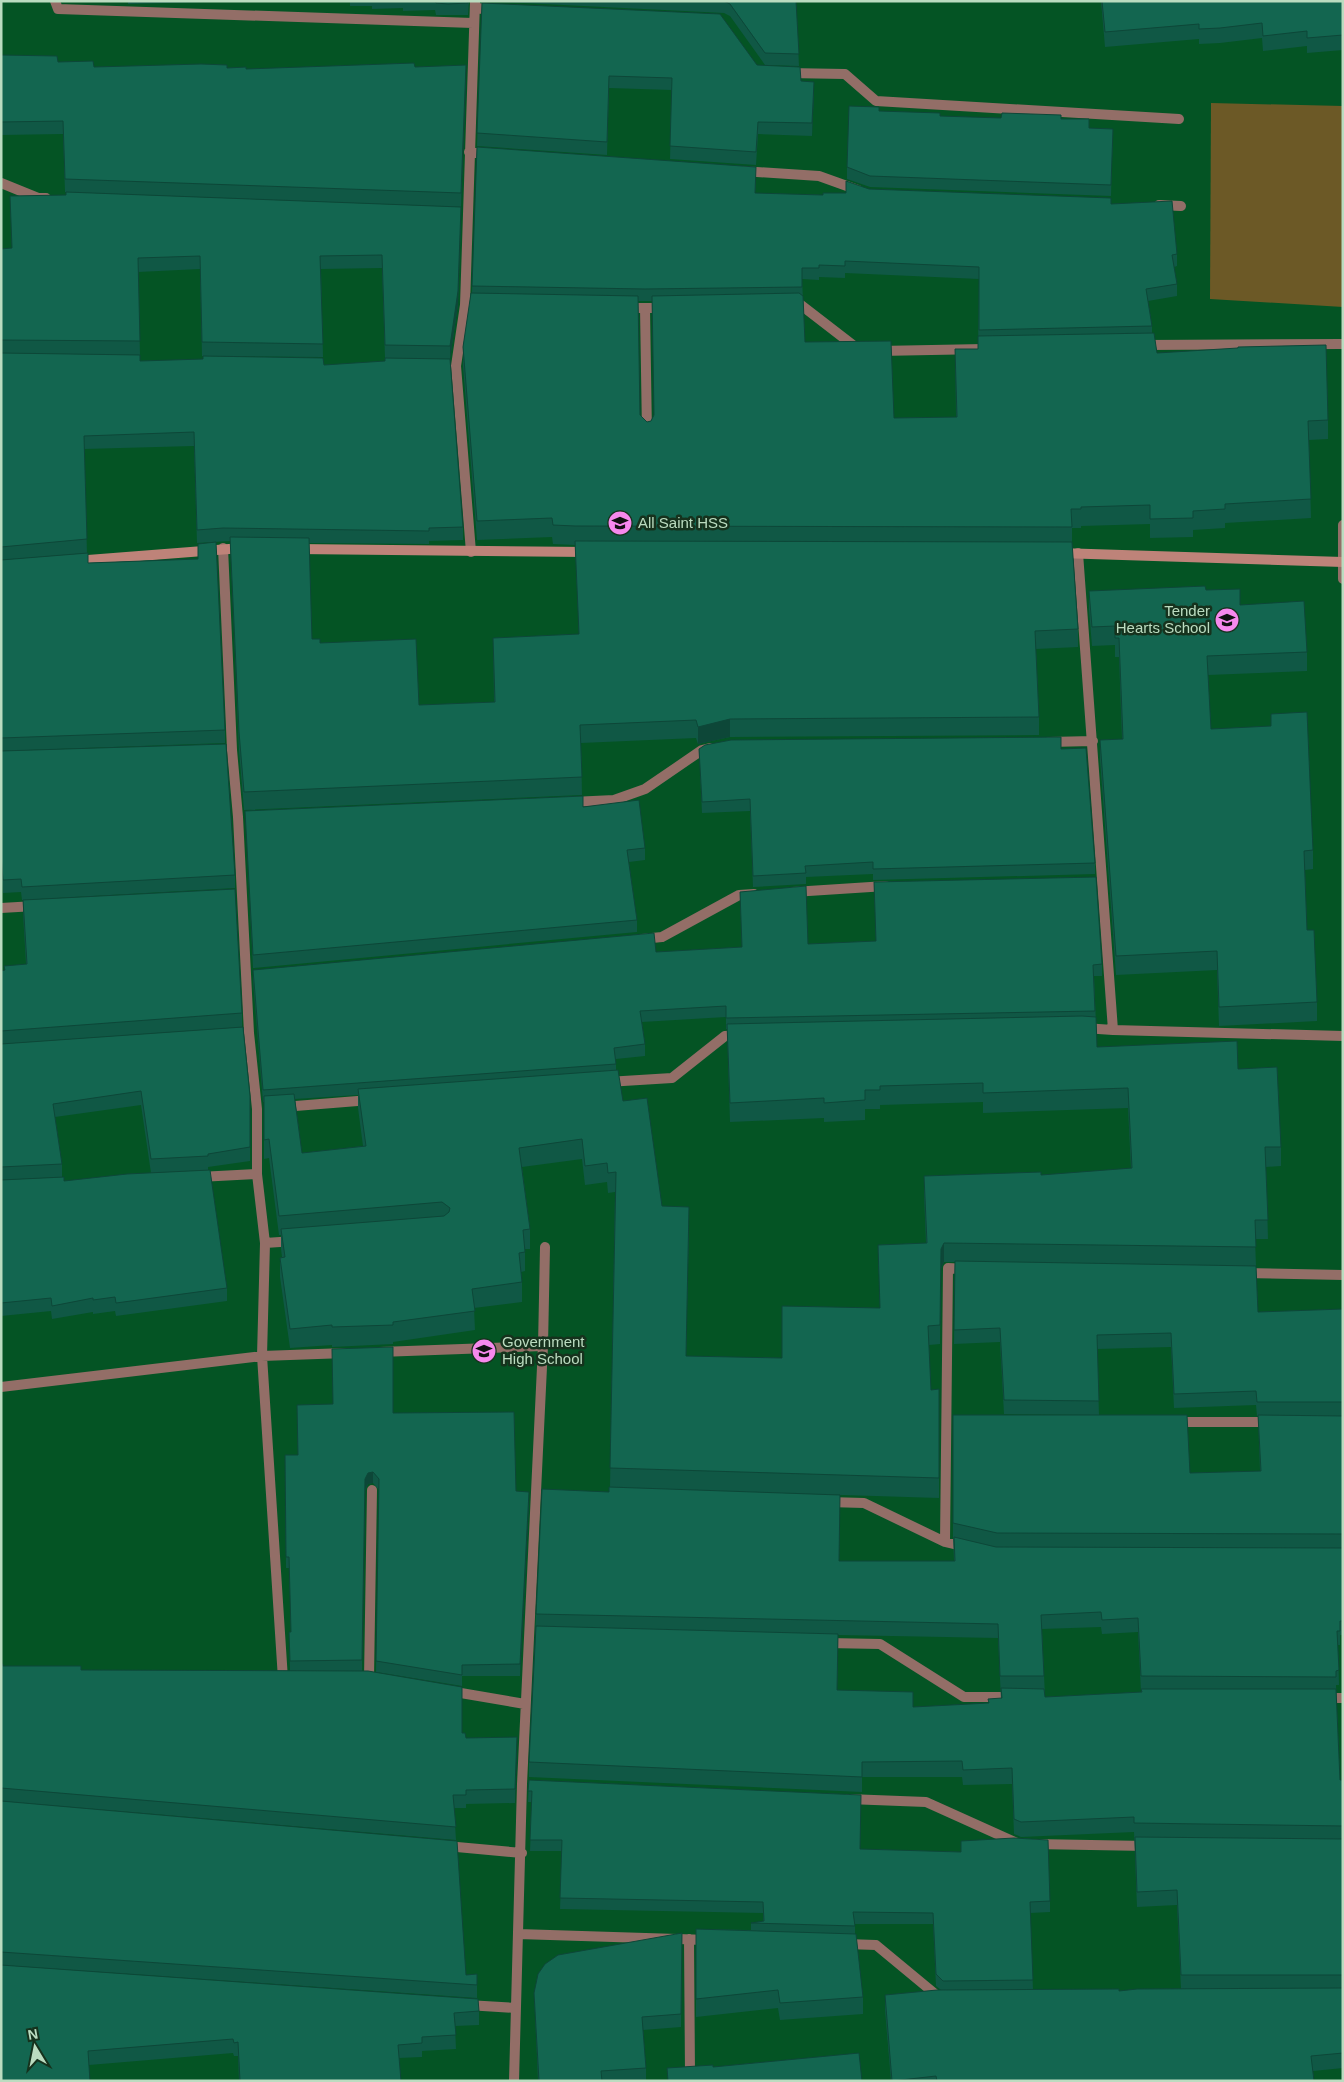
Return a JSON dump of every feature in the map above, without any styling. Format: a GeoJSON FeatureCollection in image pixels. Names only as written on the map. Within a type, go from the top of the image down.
{"type":"FeatureCollection","features":[{"type":"Feature","properties":{"kind":"street"},"geometry":{"type":"LineString","coordinates":[[55,1],[58,10],[473,23]]}},
{"type":"Feature","properties":{"kind":"street"},"geometry":{"type":"LineString","coordinates":[[471,552],[451,366],[465,305],[464,214],[470,152],[475,5],[505,10]]}},
{"type":"Feature","properties":{"kind":"street"},"geometry":{"type":"LineString","coordinates":[[780,72],[845,74],[876,101],[1178,119]]}},
{"type":"Feature","properties":{"kind":"street"},"geometry":{"type":"LineString","coordinates":[[470,152],[499,154]]}},
{"type":"Feature","properties":{"kind":"street"},"geometry":{"type":"LineString","coordinates":[[732,170],[820,176],[869,194]]}},
{"type":"Feature","properties":{"kind":"street"},"geometry":{"type":"LineString","coordinates":[[1,183],[38,198],[58,199]]}},
{"type":"Feature","properties":{"kind":"street"},"geometry":{"type":"LineString","coordinates":[[1152,205],[1181,206]]}},
{"type":"Feature","properties":{"kind":"street"},"geometry":{"type":"LineString","coordinates":[[465,305],[494,305]]}},
{"type":"Feature","properties":{"kind":"street"},"geometry":{"type":"LineString","coordinates":[[782,305],[801,305],[861,351],[998,348]]}},
{"type":"Feature","properties":{"kind":"street"},"geometry":{"type":"LineString","coordinates":[[617,307],[674,307]]}},
{"type":"Feature","properties":{"kind":"street"},"geometry":{"type":"LineString","coordinates":[[645,308],[647,434]]}},
{"type":"Feature","properties":{"kind":"street"},"geometry":{"type":"LineString","coordinates":[[1136,345],[1343,344]]}},
{"type":"Feature","properties":{"kind":"street"},"geometry":{"type":"LineString","coordinates":[[1343,525],[1343,579]]}},
{"type":"Feature","properties":{"kind":"street"},"geometry":{"type":"LineString","coordinates":[[59,562],[223,548],[253,548]]}},
{"type":"Feature","properties":{"kind":"street"},"geometry":{"type":"LineString","coordinates":[[223,548],[227,751],[243,817],[237,896],[252,974],[244,1033],[267,1108],[256,1174],[265,1243],[262,1356],[283,1679],[302,1679]]}},
{"type":"Feature","properties":{"kind":"street"},"geometry":{"type":"LineString","coordinates":[[283,549],[601,552]]}},
{"type":"Feature","properties":{"kind":"street"},"geometry":{"type":"LineString","coordinates":[[1048,553],[1343,562]]}},
{"type":"Feature","properties":{"kind":"street"},"geometry":{"type":"LineString","coordinates":[[1078,553],[1093,741],[1098,881],[1113,1030]]}},
{"type":"Feature","properties":{"kind":"street"},"geometry":{"type":"LineString","coordinates":[[1034,742],[1093,741]]}},
{"type":"Feature","properties":{"kind":"street"},"geometry":{"type":"LineString","coordinates":[[564,803],[614,800],[645,789],[702,750],[720,746]]}},
{"type":"Feature","properties":{"kind":"street"},"geometry":{"type":"LineString","coordinates":[[785,893],[899,886]]}},
{"type":"Feature","properties":{"kind":"street"},"geometry":{"type":"LineString","coordinates":[[632,940],[662,937],[739,895],[766,894]]}},
{"type":"Feature","properties":{"kind":"street"},"geometry":{"type":"LineString","coordinates":[[1,908],[49,906]]}},
{"type":"Feature","properties":{"kind":"street"},"geometry":{"type":"LineString","coordinates":[[1072,1028],[1343,1036]]}},
{"type":"Feature","properties":{"kind":"street"},"geometry":{"type":"LineString","coordinates":[[593,1084],[672,1078],[725,1036],[754,1035]]}},
{"type":"Feature","properties":{"kind":"street"},"geometry":{"type":"LineString","coordinates":[[267,1108],[385,1099]]}},
{"type":"Feature","properties":{"kind":"street"},"geometry":{"type":"LineString","coordinates":[[188,1177],[256,1174]]}},
{"type":"Feature","properties":{"kind":"street"},"geometry":{"type":"LineString","coordinates":[[265,1243],[304,1240]]}},
{"type":"Feature","properties":{"kind":"street"},"geometry":{"type":"LineString","coordinates":[[514,2081],[518,1934],[527,1784],[525,1704],[536,1636],[545,1247]]}},
{"type":"Feature","properties":{"kind":"street"},"geometry":{"type":"LineString","coordinates":[[945,1542],[951,1421],[948,1268],[977,1269]]}},
{"type":"Feature","properties":{"kind":"street"},"geometry":{"type":"LineString","coordinates":[[1234,1273],[1343,1275]]}},
{"type":"Feature","properties":{"kind":"street"},"geometry":{"type":"LineString","coordinates":[[1,1387],[262,1356],[543,1346]]}},
{"type":"Feature","properties":{"kind":"street"},"geometry":{"type":"LineString","coordinates":[[1164,1422],[1283,1422]]}},
{"type":"Feature","properties":{"kind":"street"},"geometry":{"type":"LineString","coordinates":[[369,1678],[372,1490]]}},
{"type":"Feature","properties":{"kind":"street"},"geometry":{"type":"LineString","coordinates":[[814,1502],[864,1503],[945,1542],[979,1550]]}},
{"type":"Feature","properties":{"kind":"street"},"geometry":{"type":"LineString","coordinates":[[820,1642],[880,1644],[964,1696],[1024,1697]]}},
{"type":"Feature","properties":{"kind":"street"},"geometry":{"type":"LineString","coordinates":[[437,1689],[525,1704]]}},
{"type":"Feature","properties":{"kind":"street"},"geometry":{"type":"LineString","coordinates":[[1313,1698],[1343,1698]]}},
{"type":"Feature","properties":{"kind":"street"},"geometry":{"type":"LineString","coordinates":[[837,1798],[926,1802],[1019,1844],[1156,1846]]}},
{"type":"Feature","properties":{"kind":"street"},"geometry":{"type":"LineString","coordinates":[[433,1845],[522,1852]]}},
{"type":"Feature","properties":{"kind":"street"},"geometry":{"type":"LineString","coordinates":[[518,1934],[718,1940]]}},
{"type":"Feature","properties":{"kind":"street"},"geometry":{"type":"LineString","coordinates":[[689,1939],[690,2075]]}},
{"type":"Feature","properties":{"kind":"street"},"geometry":{"type":"LineString","coordinates":[[836,1944],[876,1945],[941,1999],[951,1999]]}},
{"type":"Feature","properties":{"kind":"street"},"geometry":{"type":"LineString","coordinates":[[456,2004],[516,2008]]}},
{"type":"Feature","properties":{"kind":"shaded area"},"geometry":{"type":"Polygon","coordinates":[[[1211,103],[1343,106],[1343,307],[1210,299],[1211,103]]]}},
{"type":"Feature","properties":{"kind":"building"},"geometry":{"type":"Polygon","coordinates":[[[435,1],[468,1],[468,3],[448,4],[436,3],[435,1]]]}},
{"type":"Feature","properties":{"kind":"building"},"geometry":{"type":"Polygon","coordinates":[[[724,1],[796,1],[799,54],[765,53],[730,4],[724,1]]]}},
{"type":"Feature","properties":{"kind":"building"},"geometry":{"type":"Polygon","coordinates":[[[1102,1],[1343,1],[1343,35],[1307,38],[1307,31],[1263,36],[1262,23],[1199,29],[1199,24],[1105,32],[1102,1]]]}},
{"type":"Feature","properties":{"kind":"building"},"geometry":{"type":"Polygon","coordinates":[[[482,3],[720,14],[757,65],[800,67],[801,81],[814,82],[812,123],[758,122],[756,152],[670,146],[672,78],[609,76],[607,142],[477,133],[482,3]]]}},
{"type":"Feature","properties":{"kind":"building"},"geometry":{"type":"Polygon","coordinates":[[[1,55],[57,56],[58,62],[93,61],[94,67],[201,64],[227,65],[227,68],[246,67],[246,69],[414,63],[415,67],[466,65],[461,193],[65,179],[63,121],[1,122],[1,55]]]}},
{"type":"Feature","properties":{"kind":"building"},"geometry":{"type":"Polygon","coordinates":[[[849,106],[879,107],[879,111],[940,113],[940,116],[1001,118],[1002,113],[1061,115],[1061,119],[1089,119],[1089,128],[1113,129],[1111,185],[870,176],[847,167],[849,106]]]}},
{"type":"Feature","properties":{"kind":"building"},"geometry":{"type":"Polygon","coordinates":[[[477,147],[756,167],[755,193],[823,195],[823,193],[846,193],[846,181],[869,189],[1111,198],[1111,204],[1172,201],[1177,254],[1172,255],[1177,284],[1146,289],[1152,326],[979,330],[979,267],[845,261],[845,266],[819,265],[819,268],[802,268],[802,287],[645,289],[472,286],[477,147]]]}},
{"type":"Feature","properties":{"kind":"building"},"geometry":{"type":"Polygon","coordinates":[[[66,192],[461,207],[458,291],[450,346],[385,345],[382,255],[320,256],[323,344],[202,342],[200,256],[138,258],[140,341],[1,340],[1,249],[12,248],[10,196],[66,195],[66,192]]]}},
{"type":"Feature","properties":{"kind":"building"},"geometry":{"type":"Polygon","coordinates":[[[471,293],[638,296],[640,415],[647,422],[651,421],[654,415],[652,296],[799,293],[803,296],[805,342],[891,341],[894,418],[957,417],[955,349],[978,349],[978,336],[1154,333],[1157,353],[1238,347],[1326,345],[1328,420],[1308,421],[1311,499],[1225,504],[1225,509],[1193,511],[1193,518],[1150,519],[1150,505],[1071,509],[1072,527],[575,526],[553,525],[552,518],[477,521],[463,347],[471,293]]]}},
{"type":"Feature","properties":{"kind":"building"},"geometry":{"type":"Polygon","coordinates":[[[1,353],[140,355],[140,361],[203,359],[203,356],[323,358],[324,365],[385,361],[385,358],[450,359],[463,527],[429,528],[429,531],[223,528],[197,530],[194,432],[84,436],[87,539],[1,547],[1,353]]]}},
{"type":"Feature","properties":{"kind":"building"},"geometry":{"type":"Polygon","coordinates":[[[230,537],[309,538],[312,639],[320,639],[320,643],[416,639],[419,705],[495,702],[493,638],[579,634],[575,541],[1072,542],[1078,629],[1035,631],[1039,717],[730,719],[698,727],[696,720],[580,725],[582,777],[244,792],[239,732],[230,537]]]}},
{"type":"Feature","properties":{"kind":"building"},"geometry":{"type":"Polygon","coordinates":[[[216,542],[225,730],[1,738],[1,560],[88,553],[88,563],[198,559],[198,544],[216,542]]]}},
{"type":"Feature","properties":{"kind":"building"},"geometry":{"type":"Polygon","coordinates":[[[1205,586],[1206,590],[1240,589],[1240,605],[1304,601],[1307,652],[1207,656],[1211,729],[1271,726],[1271,714],[1307,712],[1313,850],[1304,851],[1307,930],[1314,930],[1317,1002],[1219,1007],[1217,951],[1116,956],[1100,740],[1123,739],[1119,638],[1115,638],[1115,626],[1092,627],[1089,591],[1205,586]]]}},
{"type":"Feature","properties":{"kind":"building"},"geometry":{"type":"Polygon","coordinates":[[[1061,737],[1061,749],[1086,748],[1095,863],[873,869],[873,862],[805,866],[806,873],[753,876],[750,799],[702,802],[699,749],[705,745],[731,740],[1061,737]]]}},
{"type":"Feature","properties":{"kind":"building"},"geometry":{"type":"Polygon","coordinates":[[[226,744],[235,875],[22,887],[21,879],[3,880],[1,856],[1,751],[226,744]]]}},
{"type":"Feature","properties":{"kind":"building"},"geometry":{"type":"Polygon","coordinates":[[[583,796],[583,807],[639,800],[645,848],[627,850],[637,920],[253,955],[245,811],[583,796]]]}},
{"type":"Feature","properties":{"kind":"building"},"geometry":{"type":"Polygon","coordinates":[[[1096,877],[1102,964],[1093,965],[1095,1011],[726,1018],[726,1006],[640,1011],[645,1044],[614,1048],[616,1064],[263,1090],[253,970],[654,933],[656,952],[742,947],[740,892],[806,886],[808,944],[876,941],[874,882],[1096,877]]]}},
{"type":"Feature","properties":{"kind":"building"},"geometry":{"type":"Polygon","coordinates":[[[235,889],[242,1013],[1,1031],[1,971],[5,970],[4,966],[27,964],[23,900],[235,889]]]}},
{"type":"Feature","properties":{"kind":"building"},"geometry":{"type":"Polygon","coordinates":[[[1096,1017],[1097,1047],[1237,1041],[1238,1069],[1277,1067],[1281,1147],[1265,1147],[1268,1220],[1255,1220],[1256,1247],[944,1243],[941,1249],[940,1325],[928,1326],[931,1390],[939,1389],[939,1478],[610,1468],[616,1172],[608,1173],[607,1163],[585,1166],[582,1139],[519,1148],[530,1229],[523,1230],[525,1252],[519,1253],[522,1282],[472,1289],[475,1311],[393,1322],[393,1325],[332,1327],[332,1325],[290,1329],[280,1258],[285,1257],[281,1229],[444,1216],[449,1212],[450,1208],[442,1202],[279,1216],[269,1139],[264,1140],[264,1096],[294,1094],[302,1153],[366,1146],[358,1089],[618,1070],[623,1101],[647,1098],[662,1206],[689,1207],[686,1356],[782,1358],[782,1306],[880,1308],[878,1245],[927,1243],[924,1176],[1041,1172],[1041,1175],[1132,1168],[1128,1088],[983,1093],[983,1083],[880,1086],[880,1090],[865,1090],[865,1100],[824,1103],[824,1098],[730,1103],[727,1024],[1096,1017]]]}},
{"type":"Feature","properties":{"kind":"building"},"geometry":{"type":"Polygon","coordinates":[[[243,1027],[250,1096],[250,1147],[208,1154],[208,1156],[151,1159],[141,1091],[53,1104],[62,1164],[1,1167],[1,1044],[243,1027]]]}},
{"type":"Feature","properties":{"kind":"building"},"geometry":{"type":"Polygon","coordinates":[[[210,1170],[227,1288],[116,1303],[115,1297],[93,1300],[93,1298],[52,1306],[51,1298],[1,1303],[1,1180],[64,1177],[64,1181],[127,1174],[210,1170]]]}},
{"type":"Feature","properties":{"kind":"building"},"geometry":{"type":"Polygon","coordinates":[[[955,1261],[1256,1266],[1258,1312],[1343,1309],[1343,1402],[1257,1402],[1256,1391],[1174,1394],[1171,1333],[1097,1335],[1099,1401],[1004,1400],[1000,1328],[954,1330],[955,1261]]]}},
{"type":"Feature","properties":{"kind":"building"},"geometry":{"type":"Polygon","coordinates":[[[393,1347],[393,1413],[514,1412],[516,1491],[529,1492],[520,1664],[462,1665],[462,1675],[376,1661],[379,1479],[373,1472],[368,1473],[365,1479],[362,1660],[290,1661],[289,1632],[291,1632],[289,1557],[286,1557],[285,1455],[298,1455],[297,1405],[333,1404],[332,1349],[393,1347]]]}},
{"type":"Feature","properties":{"kind":"building"},"geometry":{"type":"Polygon","coordinates":[[[953,1415],[1187,1415],[1190,1473],[1261,1471],[1258,1415],[1343,1416],[1343,1534],[997,1533],[953,1523],[953,1415]]]}},
{"type":"Feature","properties":{"kind":"building"},"geometry":{"type":"Polygon","coordinates":[[[609,1487],[840,1495],[839,1561],[955,1561],[954,1537],[996,1547],[1343,1548],[1343,1621],[1340,1621],[1340,1631],[1337,1631],[1339,1670],[1336,1671],[1336,1677],[1141,1676],[1138,1618],[1102,1620],[1101,1612],[1041,1615],[1044,1676],[1000,1676],[998,1624],[536,1614],[542,1489],[609,1492],[609,1487]]]}},
{"type":"Feature","properties":{"kind":"building"},"geometry":{"type":"Polygon","coordinates":[[[536,1626],[838,1634],[837,1690],[913,1692],[913,1707],[989,1703],[988,1699],[1002,1698],[1001,1688],[1044,1689],[1045,1697],[1142,1692],[1141,1689],[1336,1689],[1340,1780],[1343,1780],[1343,1826],[1134,1823],[1134,1817],[1021,1822],[1014,1819],[1012,1768],[963,1770],[962,1761],[862,1762],[862,1777],[529,1762],[536,1626]]]}},
{"type":"Feature","properties":{"kind":"building"},"geometry":{"type":"Polygon","coordinates":[[[1,1664],[3,1666],[81,1666],[81,1670],[368,1671],[462,1687],[462,1733],[465,1733],[466,1738],[517,1737],[515,1789],[466,1790],[466,1795],[453,1795],[456,1827],[1,1788],[1,1664]]]}},
{"type":"Feature","properties":{"kind":"building"},"geometry":{"type":"Polygon","coordinates":[[[529,1780],[861,1795],[860,1849],[961,1852],[961,1841],[1014,1838],[1048,1840],[1050,1901],[1030,1902],[1033,1980],[943,1981],[936,1974],[933,1913],[853,1912],[855,1926],[751,1923],[764,1921],[763,1902],[560,1898],[562,1840],[530,1840],[532,1791],[528,1791],[529,1780]]]}},
{"type":"Feature","properties":{"kind":"building"},"geometry":{"type":"Polygon","coordinates":[[[1,1801],[457,1841],[466,1975],[477,1974],[477,1985],[1,1952],[1,1801]]]}},
{"type":"Feature","properties":{"kind":"building"},"geometry":{"type":"Polygon","coordinates":[[[1135,1837],[1343,1839],[1343,1975],[1181,1975],[1177,1890],[1137,1892],[1135,1837]]]}},
{"type":"Feature","properties":{"kind":"building"},"geometry":{"type":"Polygon","coordinates":[[[696,1929],[856,1934],[863,1997],[780,2003],[778,1990],[696,1999],[696,1929]]]}},
{"type":"Feature","properties":{"kind":"building"},"geometry":{"type":"Polygon","coordinates":[[[682,1933],[681,2014],[642,2017],[646,2068],[601,2071],[602,2081],[539,2081],[534,1993],[538,1974],[545,1964],[558,1955],[682,1933]]]}},
{"type":"Feature","properties":{"kind":"building"},"geometry":{"type":"Polygon","coordinates":[[[1,1965],[478,1999],[479,2011],[454,2013],[456,2035],[422,2037],[422,2043],[398,2045],[401,2081],[240,2081],[238,2042],[234,2043],[233,2039],[88,2051],[90,2081],[1,2081],[1,1965]]]}},
{"type":"Feature","properties":{"kind":"building"},"geometry":{"type":"Polygon","coordinates":[[[1343,1988],[1343,2053],[1311,2056],[1314,2081],[937,2081],[936,2076],[892,2081],[885,1995],[937,1990],[1119,1989],[1119,1991],[1137,1989],[1343,1988]]]}},
{"type":"Feature","properties":{"kind":"building"},"geometry":{"type":"Polygon","coordinates":[[[859,2053],[862,2081],[668,2081],[667,2068],[713,2065],[713,2067],[859,2053]]]}},
{"type":"Feature","properties":{"kind":"place","name":"All Saint HSS"},"geometry":{"type":"Point","coordinates":[620,523]}},
{"type":"Feature","properties":{"kind":"place","name":"Tender Hearts School"},"geometry":{"type":"Point","coordinates":[1227,620]}},
{"type":"Feature","properties":{"kind":"place","name":"Government High School"},"geometry":{"type":"Point","coordinates":[484,1351]}}]}
